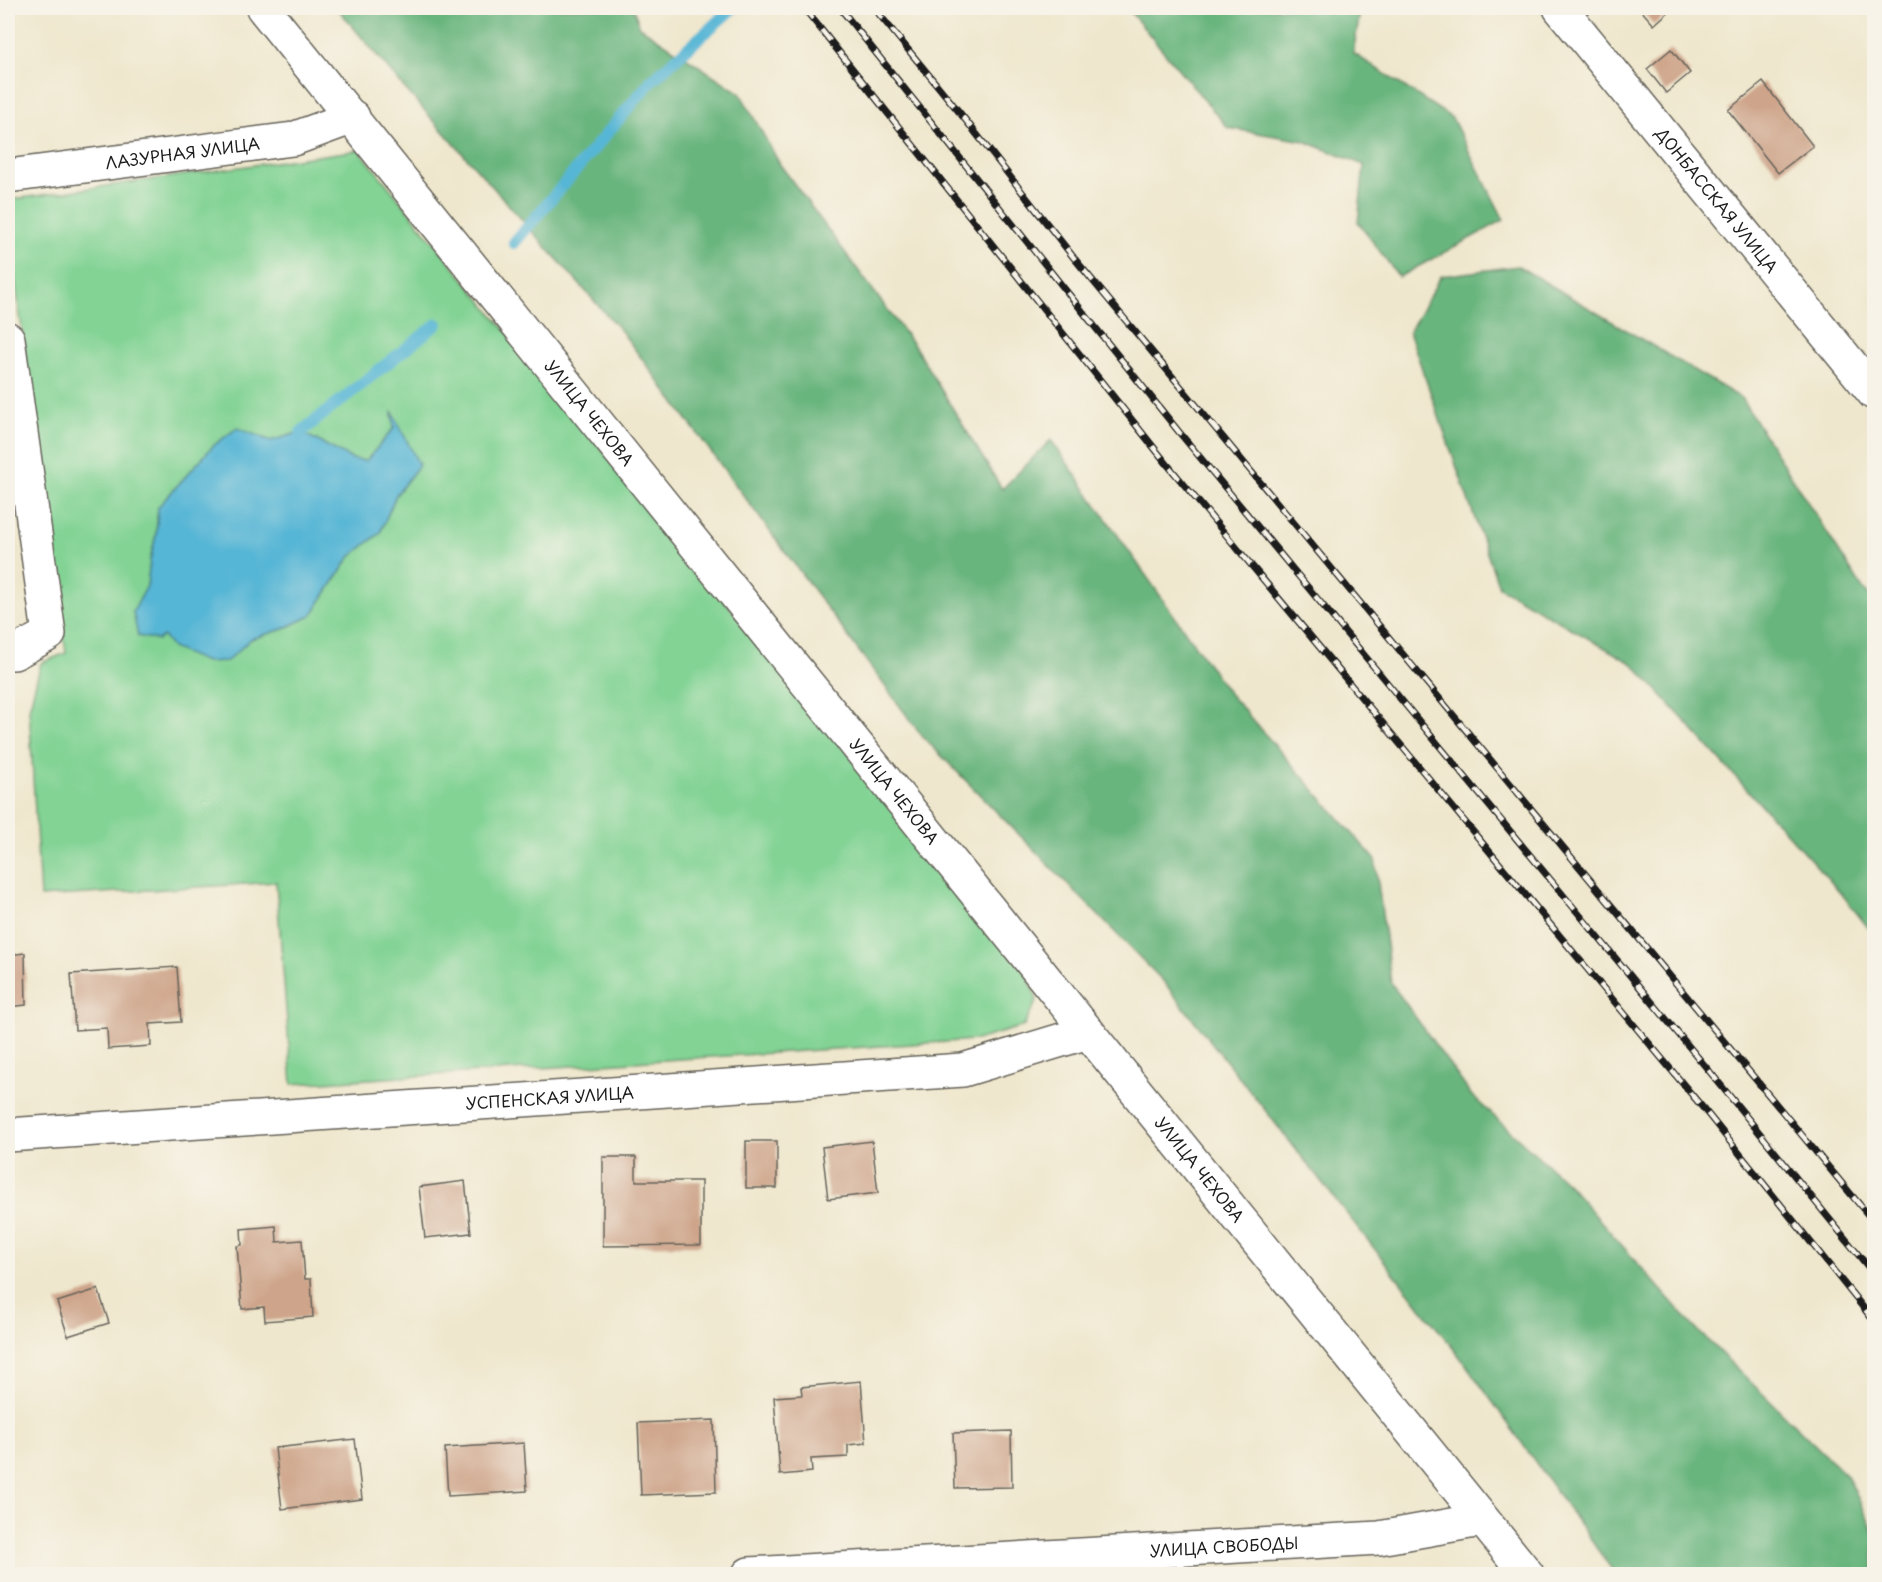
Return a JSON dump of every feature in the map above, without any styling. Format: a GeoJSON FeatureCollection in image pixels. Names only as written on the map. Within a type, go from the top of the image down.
{"type":"FeatureCollection","features":[{"type":"Feature","properties":{"kind":"street","name":"УЛИЦА ЧЕХОВА"},"geometry":{"type":"LineString","coordinates":[[263,8],[1527,1575]]}},
{"type":"Feature","properties":{"kind":"street","name":"ДОНБАССКАЯ УЛИЦА"},"geometry":{"type":"LineString","coordinates":[[1560,8],[1875,393]]}},
{"type":"Feature","properties":{"kind":"street","name":"ЛАЗУРНАЯ УЛИЦА"},"geometry":{"type":"LineString","coordinates":[[8,176],[292,140],[352,117]]}},
{"type":"Feature","properties":{"kind":"street"},"geometry":{"type":"LineString","coordinates":[[8,339],[49,634],[14,653],[8,653]]}},
{"type":"Feature","properties":{"kind":"street","name":"УСПЕНСКАЯ УЛИЦА"},"geometry":{"type":"LineString","coordinates":[[8,1135],[963,1070],[1088,1032]]}},
{"type":"Feature","properties":{"kind":"street","name":"УЛИЦА СВОБОДЫ"},"geometry":{"type":"LineString","coordinates":[[749,1575],[1379,1538],[1481,1520]]}},
{"type":"Feature","properties":{"kind":"green space"},"geometry":{"type":"Polygon","coordinates":[[[337,8],[633,8],[640,27],[740,93],[781,166],[915,347],[1002,489],[1051,440],[1227,691],[1375,859],[1391,983],[1472,1096],[1567,1183],[1693,1326],[1848,1477],[1874,1532],[1874,1574],[1615,1574],[1467,1366],[1163,981],[922,736],[622,332],[400,83],[337,8]]]}},
{"type":"Feature","properties":{"kind":"green space"},"geometry":{"type":"Polygon","coordinates":[[[1127,8],[1361,8],[1353,53],[1452,118],[1504,220],[1399,277],[1358,222],[1364,165],[1304,141],[1228,128],[1127,8]]]}},
{"type":"Feature","properties":{"kind":"green space"},"geometry":{"type":"Polygon","coordinates":[[[359,150],[1026,972],[1037,1000],[1024,1026],[976,1040],[292,1084],[276,882],[40,897],[29,709],[41,663],[66,653],[8,227],[8,200],[359,150]],[[392,413],[394,428],[366,461],[352,459],[301,432],[271,441],[237,428],[213,446],[158,507],[156,535],[147,587],[133,612],[163,636],[226,661],[251,639],[283,629],[311,616],[350,557],[380,533],[396,495],[419,465],[392,413]]]}},
{"type":"Feature","properties":{"kind":"green space"},"geometry":{"type":"Polygon","coordinates":[[[1518,266],[1741,398],[1863,589],[1874,601],[1874,935],[1841,893],[1633,664],[1499,587],[1409,332],[1441,276],[1518,266]]]}},
{"type":"Feature","properties":{"kind":"water"},"geometry":{"type":"Polygon","coordinates":[[[392,411],[419,465],[396,495],[380,533],[350,557],[311,616],[283,629],[251,639],[227,661],[206,662],[172,648],[163,636],[158,640],[138,636],[133,612],[147,586],[156,535],[158,507],[213,446],[237,428],[271,441],[301,432],[352,459],[366,461],[394,428],[392,411]]]}},
{"type":"Feature","properties":{"kind":"building"},"geometry":{"type":"Polygon","coordinates":[[[1639,8],[1673,8],[1654,25],[1639,8]]]}},
{"type":"Feature","properties":{"kind":"building"},"geometry":{"type":"Polygon","coordinates":[[[1671,49],[1690,73],[1666,93],[1647,69],[1671,49]]]}},
{"type":"Feature","properties":{"kind":"building"},"geometry":{"type":"Polygon","coordinates":[[[1763,82],[1813,146],[1778,173],[1728,110],[1763,82]]]}},
{"type":"Feature","properties":{"kind":"building"},"geometry":{"type":"Polygon","coordinates":[[[25,953],[26,1005],[8,1007],[8,955],[25,953]]]}},
{"type":"Feature","properties":{"kind":"building"},"geometry":{"type":"Polygon","coordinates":[[[177,967],[181,1022],[150,1024],[151,1046],[108,1049],[107,1028],[75,1030],[71,974],[177,967]]]}},
{"type":"Feature","properties":{"kind":"building"},"geometry":{"type":"Polygon","coordinates":[[[746,1141],[777,1141],[777,1188],[746,1188],[746,1141]]]}},
{"type":"Feature","properties":{"kind":"building"},"geometry":{"type":"Polygon","coordinates":[[[872,1141],[878,1193],[828,1199],[822,1147],[872,1141]]]}},
{"type":"Feature","properties":{"kind":"building"},"geometry":{"type":"Polygon","coordinates":[[[603,1157],[636,1157],[636,1181],[701,1181],[701,1245],[603,1246],[603,1157]]]}},
{"type":"Feature","properties":{"kind":"building"},"geometry":{"type":"Polygon","coordinates":[[[465,1181],[471,1233],[425,1238],[419,1187],[465,1181]]]}},
{"type":"Feature","properties":{"kind":"building"},"geometry":{"type":"Polygon","coordinates":[[[276,1226],[277,1242],[302,1240],[305,1279],[311,1279],[313,1317],[265,1321],[264,1307],[242,1309],[237,1246],[242,1245],[241,1229],[276,1226]]]}},
{"type":"Feature","properties":{"kind":"building"},"geometry":{"type":"Polygon","coordinates":[[[98,1289],[109,1323],[68,1336],[57,1302],[98,1289]]]}},
{"type":"Feature","properties":{"kind":"building"},"geometry":{"type":"Polygon","coordinates":[[[861,1381],[866,1443],[848,1445],[848,1457],[811,1459],[812,1472],[780,1475],[774,1397],[802,1395],[801,1387],[861,1381]]]}},
{"type":"Feature","properties":{"kind":"building"},"geometry":{"type":"Polygon","coordinates":[[[714,1420],[716,1492],[641,1495],[638,1423],[714,1420]]]}},
{"type":"Feature","properties":{"kind":"building"},"geometry":{"type":"Polygon","coordinates":[[[1011,1431],[1012,1487],[955,1488],[953,1433],[1011,1431]]]}},
{"type":"Feature","properties":{"kind":"building"},"geometry":{"type":"Polygon","coordinates":[[[355,1439],[362,1499],[282,1509],[275,1448],[355,1439]]]}},
{"type":"Feature","properties":{"kind":"building"},"geometry":{"type":"Polygon","coordinates":[[[524,1443],[527,1491],[448,1496],[445,1448],[524,1443]]]}},
{"type":"Feature","properties":{"kind":"waterway"},"geometry":{"type":"LineString","coordinates":[[514,243],[652,80],[733,8]]}},
{"type":"Feature","properties":{"kind":"waterway"},"geometry":{"type":"LineString","coordinates":[[301,432],[437,324]]}},
{"type":"Feature","properties":{"kind":"railway"},"geometry":{"type":"LineString","coordinates":[[804,8],[1167,464],[1703,1108],[1874,1321]]}},
{"type":"Feature","properties":{"kind":"railway"},"geometry":{"type":"LineString","coordinates":[[840,8],[1179,432],[1715,1078],[1874,1274]]}},
{"type":"Feature","properties":{"kind":"railway"},"geometry":{"type":"LineString","coordinates":[[874,8],[1074,258],[1874,1222]]}}]}
